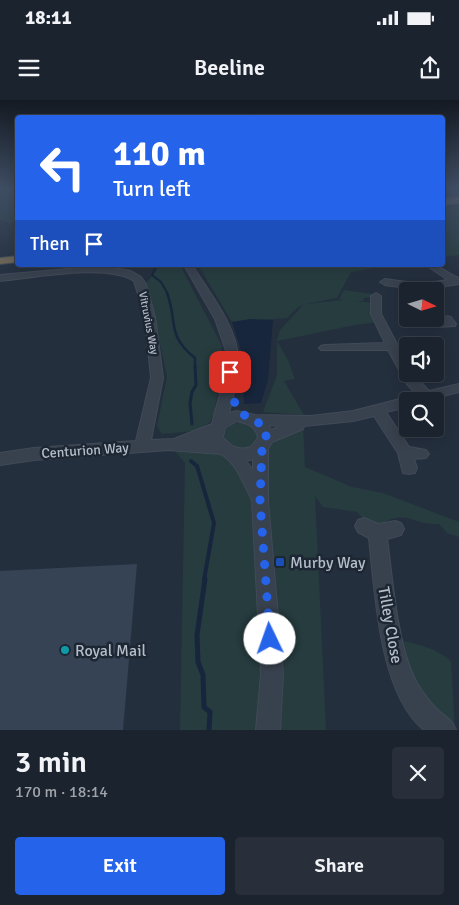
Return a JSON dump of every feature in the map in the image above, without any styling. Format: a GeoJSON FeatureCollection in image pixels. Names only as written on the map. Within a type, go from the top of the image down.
{"type":"FeatureCollection","features":[{"type":"Feature","properties":{"kind":"highway"},"geometry":{"type":"LineString","coordinates":[[0,254],[15,252]]}},
{"type":"Feature","properties":{"kind":"highway"},"geometry":{"type":"LineString","coordinates":[[0,261],[15,259]]}},
{"type":"Feature","properties":{"kind":"street"},"geometry":{"type":"LineString","coordinates":[[189,267],[228,336],[232,353],[228,392],[215,438],[247,474],[260,501]]}},
{"type":"Feature","properties":{"kind":"street"},"geometry":{"type":"LineString","coordinates":[[434,267],[457,281]]}},
{"type":"Feature","properties":{"kind":"street","name":"Vitruvius Way"},"geometry":{"type":"LineString","coordinates":[[0,278],[101,269],[128,273],[138,279],[150,317],[157,378],[142,446]]}},
{"type":"Feature","properties":{"kind":"street"},"geometry":{"type":"LineString","coordinates":[[389,281],[421,287],[457,281]]}},
{"type":"Feature","properties":{"kind":"street"},"geometry":{"type":"LineString","coordinates":[[372,300],[379,322],[402,368],[423,392]]}},
{"type":"Feature","properties":{"kind":"street"},"geometry":{"type":"LineString","coordinates":[[322,348],[393,347]]}},
{"type":"Feature","properties":{"kind":"street"},"geometry":{"type":"LineString","coordinates":[[442,392],[459,388]]}},
{"type":"Feature","properties":{"kind":"street"},"geometry":{"type":"LineString","coordinates":[[228,392],[237,406],[266,431],[260,501],[272,674],[268,730]]}},
{"type":"Feature","properties":{"kind":"street"},"geometry":{"type":"LineString","coordinates":[[219,426],[228,419],[331,420],[399,404]]}},
{"type":"Feature","properties":{"kind":"street"},"geometry":{"type":"LineString","coordinates":[[377,410],[405,452],[409,468]]}},
{"type":"Feature","properties":{"kind":"street"},"geometry":{"type":"LineString","coordinates":[[227,451],[244,455],[254,453],[264,443],[284,430],[311,421]]}},
{"type":"Feature","properties":{"kind":"street","name":"Centurion Way"},"geometry":{"type":"LineString","coordinates":[[0,459],[34,454],[169,444],[195,438],[219,426]]}},
{"type":"Feature","properties":{"kind":"street","name":"Centurion Way"},"geometry":{"type":"LineString","coordinates":[[169,444],[227,451]]}},
{"type":"Feature","properties":{"kind":"street"},"geometry":{"type":"LineString","coordinates":[[405,452],[421,454]]}},
{"type":"Feature","properties":{"kind":"street","name":"Tilley Close"},"geometry":{"type":"LineString","coordinates":[[378,529],[397,665],[411,697],[433,723],[444,730]]}},
{"type":"Feature","properties":{"kind":"green space"},"geometry":{"type":"Polygon","coordinates":[[[0,218],[15,218],[15,222],[10,223],[0,218]]]}},
{"type":"Feature","properties":{"kind":"green space"},"geometry":{"type":"Polygon","coordinates":[[[445,218],[459,218],[459,255],[445,257],[445,218]]]}},
{"type":"Feature","properties":{"kind":"green space"},"geometry":{"type":"Polygon","coordinates":[[[159,267],[181,267],[222,346],[222,367],[214,414],[210,422],[196,431],[162,434],[157,426],[167,377],[147,282],[159,267]]]}},
{"type":"Feature","properties":{"kind":"green space"},"geometry":{"type":"Polygon","coordinates":[[[199,267],[381,267],[351,272],[337,298],[306,304],[343,300],[339,299],[344,290],[372,294],[370,297],[364,298],[363,301],[355,301],[375,303],[379,322],[277,341],[280,330],[303,305],[287,318],[232,322],[199,267]]]}},
{"type":"Feature","properties":{"kind":"green space"},"geometry":{"type":"Polygon","coordinates":[[[277,341],[288,360],[295,379],[284,381],[304,415],[263,412],[277,375],[277,341]]]}},
{"type":"Feature","properties":{"kind":"green space"},"geometry":{"type":"Polygon","coordinates":[[[242,422],[255,427],[259,439],[251,447],[243,449],[235,448],[225,438],[225,431],[231,426],[242,422]]]}},
{"type":"Feature","properties":{"kind":"green space"},"geometry":{"type":"Polygon","coordinates":[[[303,424],[305,467],[352,487],[383,493],[459,522],[459,537],[447,533],[439,524],[429,524],[408,518],[395,518],[375,527],[368,524],[357,512],[323,507],[315,496],[326,730],[180,730],[185,463],[169,444],[221,448],[260,499],[261,448],[303,424]]]}},
{"type":"Feature","properties":{"kind":"green space"},"geometry":{"type":"Polygon","coordinates":[[[392,639],[432,649],[451,662],[455,730],[433,723],[392,639]]]}},
{"type":"Feature","properties":{"kind":"water"},"geometry":{"type":"Polygon","coordinates":[[[250,319],[273,320],[268,379],[261,403],[244,404],[242,353],[232,322],[250,319]]]}},
{"type":"Feature","properties":{"kind":"building","name":"Royal Mail"},"geometry":{"type":"Polygon","coordinates":[[[137,564],[123,730],[0,730],[0,571],[137,564]]]}},
{"type":"Feature","properties":{"kind":"waterway"},"geometry":{"type":"LineString","coordinates":[[156,267],[152,275],[161,282],[168,294]]}},
{"type":"Feature","properties":{"kind":"waterway"},"geometry":{"type":"LineString","coordinates":[[167,293],[176,335],[186,350],[195,358],[195,366]]}},
{"type":"Feature","properties":{"kind":"waterway"},"geometry":{"type":"LineString","coordinates":[[192,424],[190,403],[192,392],[196,385],[195,366]]}},
{"type":"Feature","properties":{"kind":"waterway"},"geometry":{"type":"LineString","coordinates":[[191,461],[197,466],[214,523],[204,580]]}},
{"type":"Feature","properties":{"kind":"waterway"},"geometry":{"type":"LineString","coordinates":[[205,579],[197,635],[198,662],[203,675],[204,707],[210,712],[209,730]]}},
{"type":"Feature","properties":{"kind":"place","name":"Murby Way"},"geometry":{"type":"Point","coordinates":[280,562]}},
{"type":"Feature","properties":{"kind":"place","name":"Royal Mail"},"geometry":{"type":"Point","coordinates":[65,650]}},
{"type":"Feature","properties":{"kind":"route"},"geometry":{"type":"LineString","coordinates":[[230,372],[228,392],[246,417],[261,424],[266,431],[266,438],[262,448],[260,501],[270,639]]}}]}
